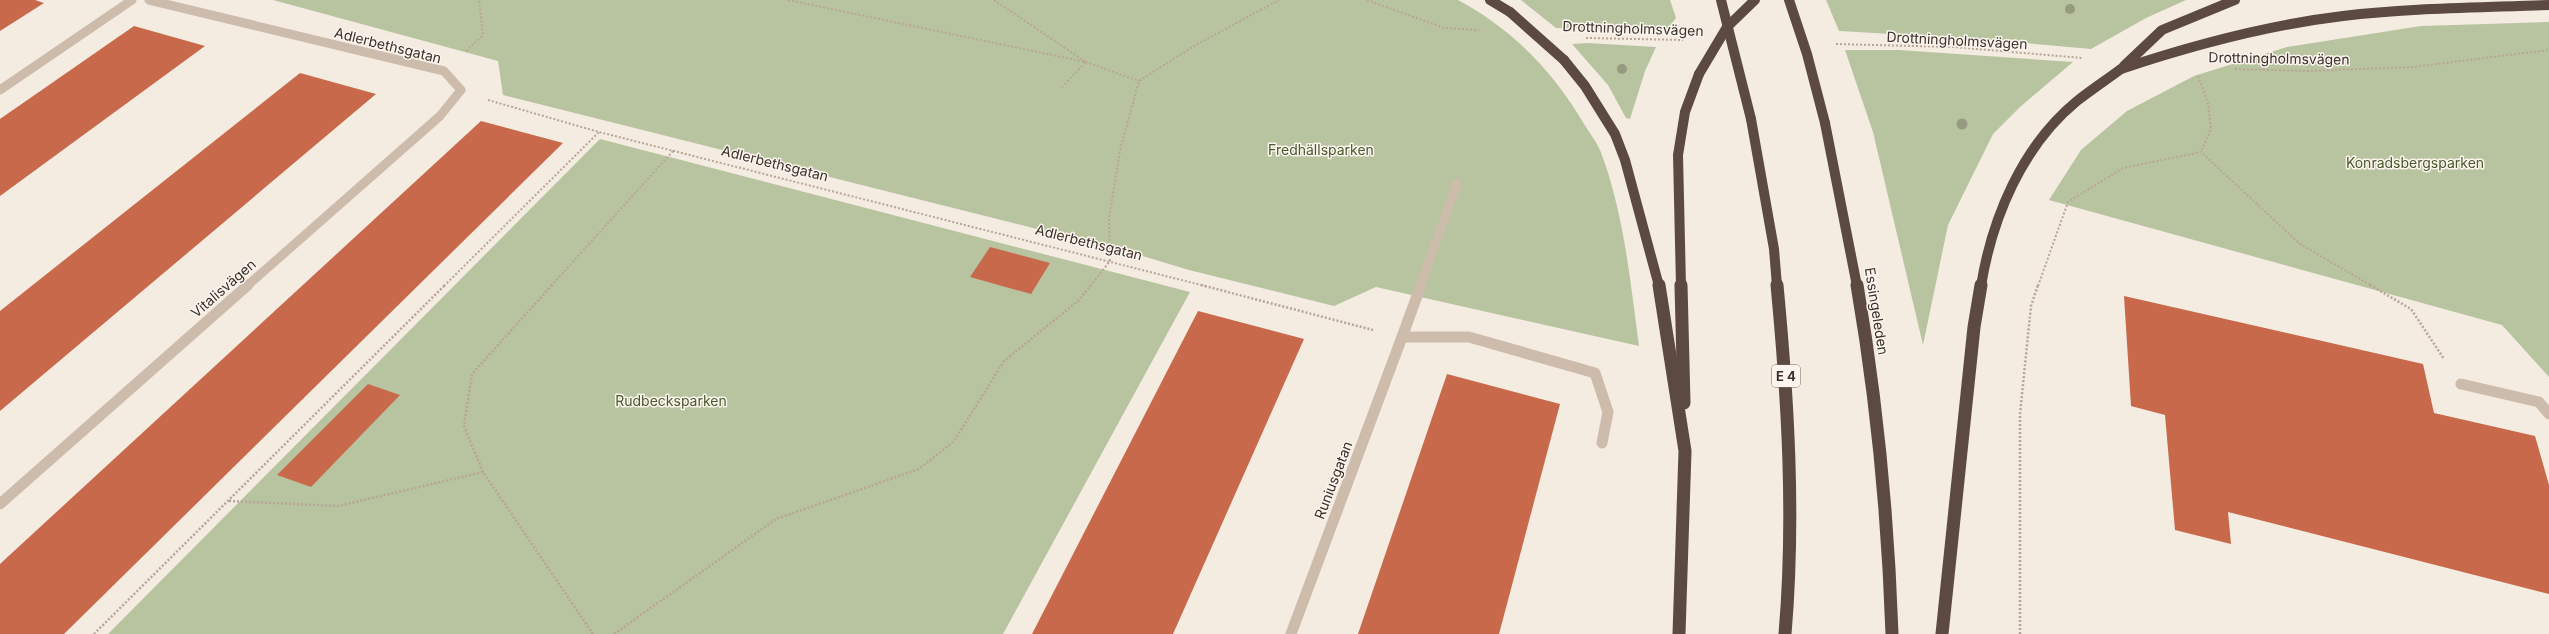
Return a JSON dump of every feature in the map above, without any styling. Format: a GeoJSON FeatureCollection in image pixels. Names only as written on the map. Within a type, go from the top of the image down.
{"type":"FeatureCollection","features":[{"type":"Feature","properties":{"kind":"highway"},"geometry":{"type":"LineString","coordinates":[[1490,0],[1510,12],[1564,60],[1611,127],[1625,160],[1658,278],[1685,451]]}},
{"type":"Feature","properties":{"kind":"highway","name":"E 4"},"geometry":{"type":"LineString","coordinates":[[1721,0],[1751,119],[1774,249],[1787,395],[1790,575],[1785,634]]}},
{"type":"Feature","properties":{"kind":"highway"},"geometry":{"type":"LineString","coordinates":[[1679,634],[1685,451],[1678,156],[1685,112],[1699,74],[1727,27],[1755,0]]}},
{"type":"Feature","properties":{"kind":"highway","name":"Essingeleden"},"geometry":{"type":"LineString","coordinates":[[1788,0],[1807,54],[1825,123],[1854,256],[1877,406],[1892,596],[1892,634]]}},
{"type":"Feature","properties":{"kind":"highway"},"geometry":{"type":"LineString","coordinates":[[1942,634],[1974,327],[1986,255],[2000,212],[2029,156],[2051,128],[2076,102],[2122,69],[2162,30],[2234,0]]}},
{"type":"Feature","properties":{"kind":"highway"},"geometry":{"type":"LineString","coordinates":[[2122,69],[2185,48],[2259,30],[2320,19],[2385,13],[2549,5]]}},
{"type":"Feature","properties":{"kind":"street"},"geometry":{"type":"LineString","coordinates":[[0,90],[132,0]]}},
{"type":"Feature","properties":{"kind":"street","name":"Adlerbethsgatan"},"geometry":{"type":"LineString","coordinates":[[149,0],[444,72],[461,90]]}},
{"type":"Feature","properties":{"kind":"street","name":"Vitalisvägen"},"geometry":{"type":"LineString","coordinates":[[0,504],[440,116],[461,90]]}},
{"type":"Feature","properties":{"kind":"street","name":"Runiusgatan"},"geometry":{"type":"LineString","coordinates":[[1291,634],[1402,338],[1457,184]]}},
{"type":"Feature","properties":{"kind":"street"},"geometry":{"type":"LineString","coordinates":[[1402,338],[1468,338],[1595,373],[1608,412],[1602,443]]}},
{"type":"Feature","properties":{"kind":"street"},"geometry":{"type":"LineString","coordinates":[[2461,384],[2539,402],[2549,414]]}},
{"type":"Feature","properties":{"kind":"path"},"geometry":{"type":"LineString","coordinates":[[444,72],[483,35],[478,0]]}},
{"type":"Feature","properties":{"kind":"path"},"geometry":{"type":"LineString","coordinates":[[788,0],[1086,62],[1139,81]]}},
{"type":"Feature","properties":{"kind":"path"},"geometry":{"type":"LineString","coordinates":[[994,0],[1086,62]]}},
{"type":"Feature","properties":{"kind":"path"},"geometry":{"type":"LineString","coordinates":[[614,634],[776,519],[919,469],[954,441],[1004,361],[1078,301],[1110,261],[1109,218],[1120,150],[1139,81],[1194,46],[1279,0]]}},
{"type":"Feature","properties":{"kind":"path"},"geometry":{"type":"LineString","coordinates":[[1367,0],[1444,28],[1482,31]]}},
{"type":"Feature","properties":{"kind":"path","name":"Drottningholmsvägen"},"geometry":{"type":"LineString","coordinates":[[1582,38],[1685,40]]}},
{"type":"Feature","properties":{"kind":"path","name":"Drottningholmsvägen"},"geometry":{"type":"LineString","coordinates":[[1828,44],[1954,47],[2086,58]]}},
{"type":"Feature","properties":{"kind":"path","name":"Drottningholmsvägen"},"geometry":{"type":"LineString","coordinates":[[2233,69],[2309,72],[2413,66],[2549,50]]}},
{"type":"Feature","properties":{"kind":"path"},"geometry":{"type":"LineString","coordinates":[[1061,88],[1086,62]]}},
{"type":"Feature","properties":{"kind":"path"},"geometry":{"type":"LineString","coordinates":[[2198,74],[2208,104],[2211,129],[2201,152]]}},
{"type":"Feature","properties":{"kind":"path","name":"Adlerbethsgatan"},"geometry":{"type":"LineString","coordinates":[[461,90],[495,103],[598,132],[1110,261],[1402,338]]}},
{"type":"Feature","properties":{"kind":"path"},"geometry":{"type":"LineString","coordinates":[[94,634],[598,132]]}},
{"type":"Feature","properties":{"kind":"path"},"geometry":{"type":"LineString","coordinates":[[593,634],[483,472],[464,426],[472,374],[674,150]]}},
{"type":"Feature","properties":{"kind":"path"},"geometry":{"type":"LineString","coordinates":[[2201,152],[2300,244],[2411,309],[2461,384]]}},
{"type":"Feature","properties":{"kind":"path"},"geometry":{"type":"LineString","coordinates":[[2020,634],[2020,414],[2031,306],[2068,202],[2123,168],[2201,152]]}},
{"type":"Feature","properties":{"kind":"path"},"geometry":{"type":"LineString","coordinates":[[229,501],[338,506],[483,472]]}},
{"type":"Feature","properties":{"kind":"green space","name":"Fredhällsparken"},"geometry":{"type":"Polygon","coordinates":[[[273,0],[1458,0],[1478,11],[1496,24],[1530,53],[1559,86],[1600,150],[1621,222],[1639,346],[1376,287],[1334,306],[1189,270],[1136,254],[503,95],[498,61],[273,0]]]}},
{"type":"Feature","properties":{"kind":"green space"},"geometry":{"type":"Polygon","coordinates":[[[1521,0],[1670,0],[1676,18],[1667,29],[1556,28],[1521,0]]]}},
{"type":"Feature","properties":{"kind":"green space"},"geometry":{"type":"Polygon","coordinates":[[[1826,0],[2186,0],[2146,18],[2091,49],[1980,39],[1839,31],[1826,0]]]}},
{"type":"Feature","properties":{"kind":"green space","name":"Konradsbergsparken"},"geometry":{"type":"Polygon","coordinates":[[[2549,22],[2549,377],[2502,325],[2049,200],[2081,150],[2127,111],[2194,76],[2287,47],[2421,26],[2549,22]]]}},
{"type":"Feature","properties":{"kind":"green space"},"geometry":{"type":"Polygon","coordinates":[[[1587,43],[1656,47],[1645,71],[1630,119],[1626,118],[1608,85],[1572,44],[1587,43]]]}},
{"type":"Feature","properties":{"kind":"green space"},"geometry":{"type":"Polygon","coordinates":[[[1845,50],[1899,50],[2073,62],[2020,107],[1993,134],[1948,225],[1923,345],[1873,132],[1845,50]]]}},
{"type":"Feature","properties":{"kind":"green space","name":"Rudbecksparken"},"geometry":{"type":"Polygon","coordinates":[[[600,139],[1190,292],[1003,634],[108,634],[600,139]]]}},
{"type":"Feature","properties":{"kind":"building"},"geometry":{"type":"Polygon","coordinates":[[[0,0],[35,0],[44,3],[0,31],[0,0]]]}},
{"type":"Feature","properties":{"kind":"building"},"geometry":{"type":"Polygon","coordinates":[[[134,26],[205,46],[0,196],[0,119],[134,26]]]}},
{"type":"Feature","properties":{"kind":"building"},"geometry":{"type":"Polygon","coordinates":[[[300,73],[376,94],[0,411],[0,311],[300,73]]]}},
{"type":"Feature","properties":{"kind":"building"},"geometry":{"type":"Polygon","coordinates":[[[481,121],[563,143],[64,634],[0,634],[0,564],[481,121]]]}},
{"type":"Feature","properties":{"kind":"building"},"geometry":{"type":"Polygon","coordinates":[[[990,247],[1050,263],[1031,294],[970,277],[990,247]]]}},
{"type":"Feature","properties":{"kind":"building"},"geometry":{"type":"Polygon","coordinates":[[[2124,296],[2423,364],[2434,413],[2535,436],[2549,485],[2549,594],[2228,512],[2231,544],[2175,530],[2165,415],[2131,406],[2124,296]]]}},
{"type":"Feature","properties":{"kind":"building"},"geometry":{"type":"Polygon","coordinates":[[[1198,311],[1304,339],[1173,634],[1032,634],[1198,311]]]}},
{"type":"Feature","properties":{"kind":"building"},"geometry":{"type":"Polygon","coordinates":[[[1447,374],[1560,404],[1499,634],[1358,634],[1447,374]]]}},
{"type":"Feature","properties":{"kind":"building"},"geometry":{"type":"Polygon","coordinates":[[[368,384],[400,395],[311,487],[277,475],[368,384]]]}}]}
